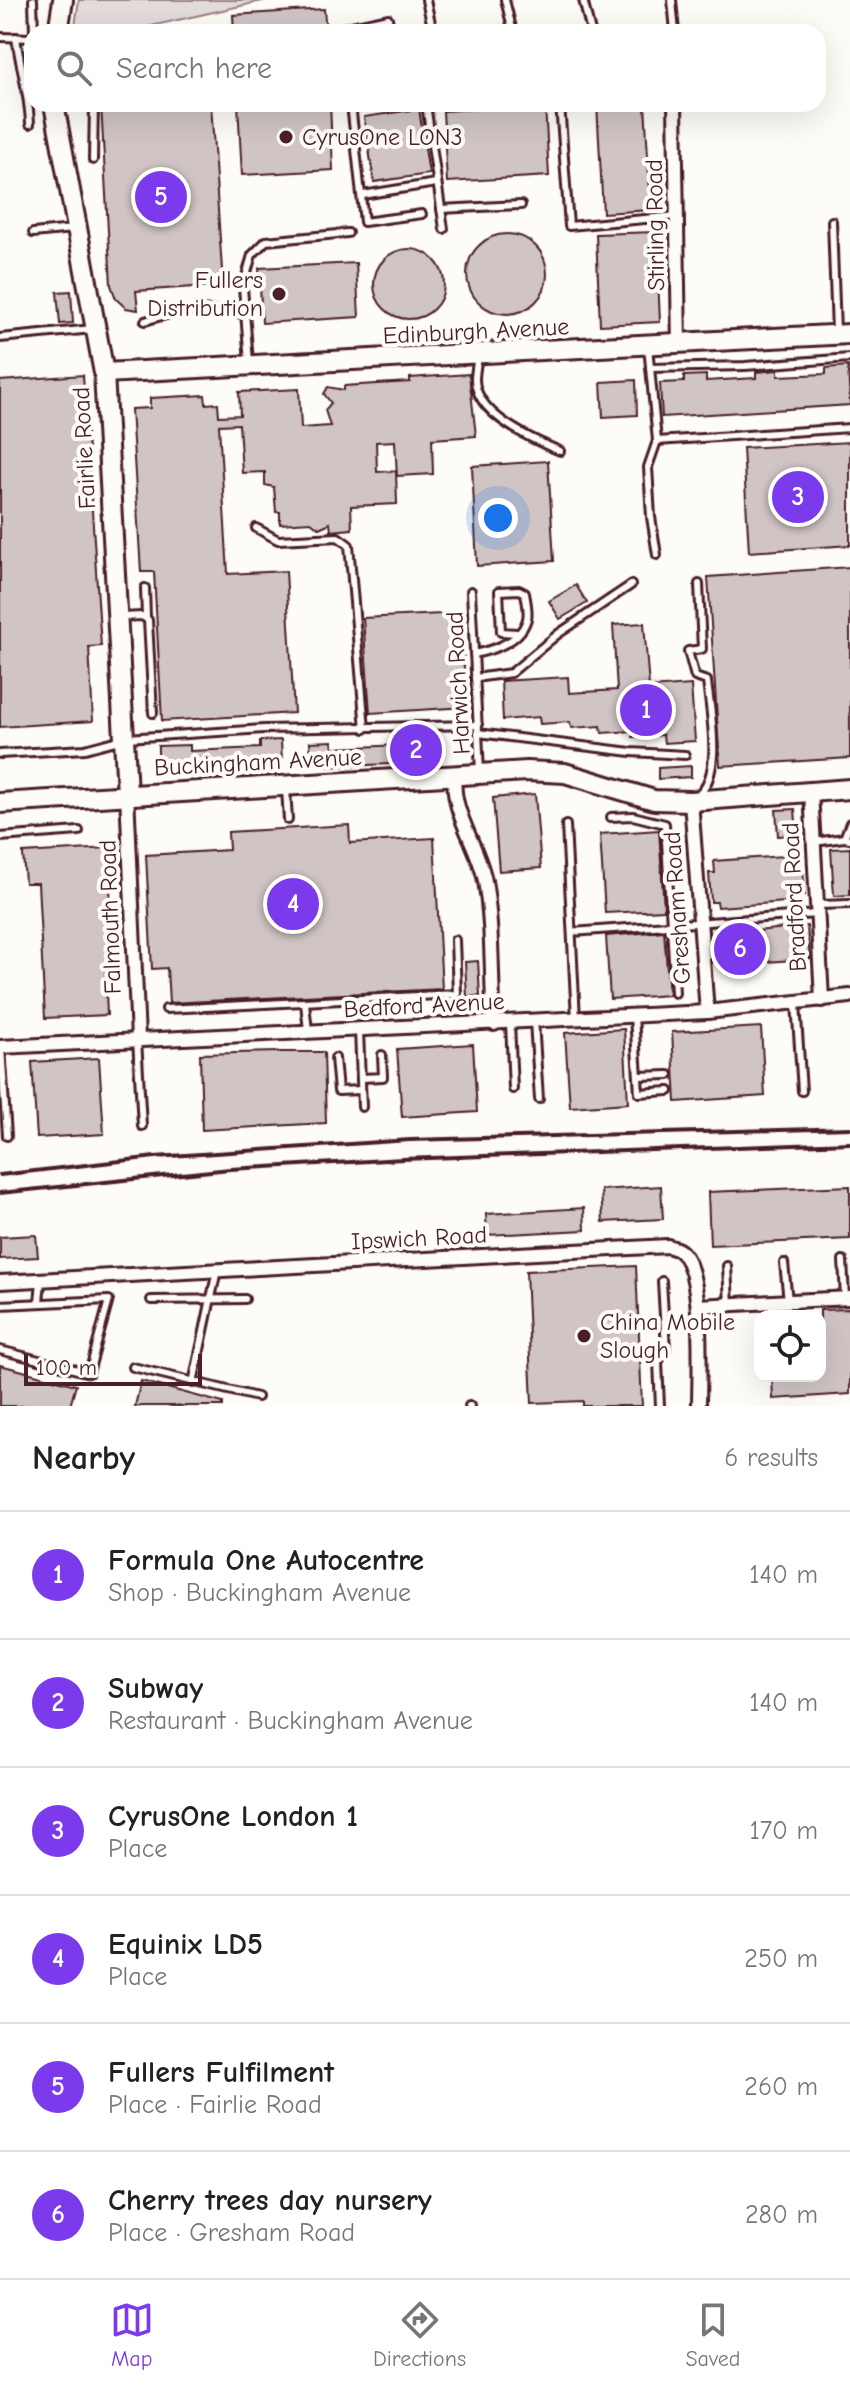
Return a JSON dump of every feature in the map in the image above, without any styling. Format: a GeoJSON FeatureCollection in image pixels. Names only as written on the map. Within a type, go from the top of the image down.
{"type":"FeatureCollection","features":[{"type":"Feature","properties":{"kind":"street"},"geometry":{"type":"LineString","coordinates":[[59,24],[63,0]]}},
{"type":"Feature","properties":{"kind":"street","name":"Fairlie Road"},"geometry":{"type":"LineString","coordinates":[[55,112],[104,373],[127,793]]}},
{"type":"Feature","properties":{"kind":"street","name":"Stirling Road"},"geometry":{"type":"LineString","coordinates":[[675,112],[679,345]]}},
{"type":"Feature","properties":{"kind":"street","name":"Edinburgh Avenue"},"geometry":{"type":"LineString","coordinates":[[104,373],[843,335]]}},
{"type":"Feature","properties":{"kind":"street","name":"Buckingham Avenue"},"geometry":{"type":"LineString","coordinates":[[0,803],[527,771],[565,773],[654,800],[691,801],[850,789]]}},
{"type":"Feature","properties":{"kind":"street"},"geometry":{"type":"LineString","coordinates":[[455,774],[453,787],[456,802],[484,876],[489,903],[494,1024]]}},
{"type":"Feature","properties":{"kind":"street","name":"Bradford Road"},"geometry":{"type":"LineString","coordinates":[[811,791],[822,1000]]}},
{"type":"Feature","properties":{"kind":"street","name":"Falmouth Road"},"geometry":{"type":"LineString","coordinates":[[127,793],[137,1039]]}},
{"type":"Feature","properties":{"kind":"street","name":"Gresham Road"},"geometry":{"type":"LineString","coordinates":[[691,801],[707,1012]]}},
{"type":"Feature","properties":{"kind":"street","name":"Bedford Avenue"},"geometry":{"type":"LineString","coordinates":[[0,1047],[707,1012],[850,996]]}},
{"type":"Feature","properties":{"kind":"street","name":"Ipswich Road"},"geometry":{"type":"LineString","coordinates":[[0,1282],[668,1246],[680,1251],[690,1264],[698,1306],[699,1406]]}},
{"type":"Feature","properties":{"kind":"street"},"geometry":{"type":"LineString","coordinates":[[698,1306],[847,1298]]}},
{"type":"Feature","properties":{"kind":"lane"},"geometry":{"type":"LineString","coordinates":[[33,0],[34,24]]}},
{"type":"Feature","properties":{"kind":"lane"},"geometry":{"type":"LineString","coordinates":[[426,0],[431,24]]}},
{"type":"Feature","properties":{"kind":"lane"},"geometry":{"type":"LineString","coordinates":[[505,0],[511,24]]}},
{"type":"Feature","properties":{"kind":"lane"},"geometry":{"type":"LineString","coordinates":[[583,0],[589,24]]}},
{"type":"Feature","properties":{"kind":"lane"},"geometry":{"type":"LineString","coordinates":[[672,0],[674,24]]}},
{"type":"Feature","properties":{"kind":"lane"},"geometry":{"type":"LineString","coordinates":[[360,24],[388,18],[389,24]]}},
{"type":"Feature","properties":{"kind":"lane"},"geometry":{"type":"LineString","coordinates":[[0,37],[24,38]]}},
{"type":"Feature","properties":{"kind":"lane"},"geometry":{"type":"LineString","coordinates":[[16,37],[24,81]]}},
{"type":"Feature","properties":{"kind":"lane"},"geometry":{"type":"LineString","coordinates":[[30,112],[30,124]]}},
{"type":"Feature","properties":{"kind":"lane"},"geometry":{"type":"LineString","coordinates":[[93,160],[94,112]]}},
{"type":"Feature","properties":{"kind":"lane"},"geometry":{"type":"LineString","coordinates":[[352,112],[364,222],[422,214]]}},
{"type":"Feature","properties":{"kind":"lane"},"geometry":{"type":"LineString","coordinates":[[427,112],[444,229]]}},
{"type":"Feature","properties":{"kind":"lane"},"geometry":{"type":"LineString","coordinates":[[561,112],[569,226],[677,216]]}},
{"type":"Feature","properties":{"kind":"lane"},"geometry":{"type":"LineString","coordinates":[[363,195],[436,183]]}},
{"type":"Feature","properties":{"kind":"lane"},"geometry":{"type":"LineString","coordinates":[[441,209],[521,205]]}},
{"type":"Feature","properties":{"kind":"lane"},"geometry":{"type":"LineString","coordinates":[[832,221],[843,335]]}},
{"type":"Feature","properties":{"kind":"lane"},"geometry":{"type":"LineString","coordinates":[[33,233],[77,229]]}},
{"type":"Feature","properties":{"kind":"lane"},"geometry":{"type":"LineString","coordinates":[[249,366],[243,287],[252,255],[266,241],[348,233]]}},
{"type":"Feature","properties":{"kind":"lane"},"geometry":{"type":"LineString","coordinates":[[145,321],[174,311],[245,314]]}},
{"type":"Feature","properties":{"kind":"lane"},"geometry":{"type":"LineString","coordinates":[[0,338],[97,329]]}},
{"type":"Feature","properties":{"kind":"lane"},"geometry":{"type":"LineString","coordinates":[[648,346],[657,441],[648,467],[657,555]]}},
{"type":"Feature","properties":{"kind":"lane"},"geometry":{"type":"LineString","coordinates":[[478,355],[475,382],[482,404],[531,439],[560,451]]}},
{"type":"Feature","properties":{"kind":"lane"},"geometry":{"type":"LineString","coordinates":[[650,368],[745,366],[850,358]]}},
{"type":"Feature","properties":{"kind":"lane"},"geometry":{"type":"LineString","coordinates":[[657,441],[850,428]]}},
{"type":"Feature","properties":{"kind":"lane"},"geometry":{"type":"LineString","coordinates":[[256,528],[278,540],[342,538],[349,545],[365,729]]}},
{"type":"Feature","properties":{"kind":"lane"},"geometry":{"type":"LineString","coordinates":[[691,801],[710,780],[713,764],[707,681],[695,677],[688,651],[702,649],[699,584]]}},
{"type":"Feature","properties":{"kind":"lane"},"geometry":{"type":"LineString","coordinates":[[475,678],[511,673],[564,629],[631,585]]}},
{"type":"Feature","properties":{"kind":"lane"},"geometry":{"type":"LineString","coordinates":[[145,588],[153,713]]}},
{"type":"Feature","properties":{"kind":"lane"},"geometry":{"type":"LineString","coordinates":[[474,654],[498,649],[517,633],[528,617],[525,593],[519,590],[499,591],[501,632],[517,633]]}},
{"type":"Feature","properties":{"kind":"lane","name":"Harwich Road"},"geometry":{"type":"LineString","coordinates":[[471,591],[480,772]]}},
{"type":"Feature","properties":{"kind":"lane"},"geometry":{"type":"LineString","coordinates":[[118,617],[146,617]]}},
{"type":"Feature","properties":{"kind":"lane"},"geometry":{"type":"LineString","coordinates":[[0,754],[85,749],[126,738],[264,729],[478,725]]}},
{"type":"Feature","properties":{"kind":"lane"},"geometry":{"type":"LineString","coordinates":[[478,733],[631,752],[685,755]]}},
{"type":"Feature","properties":{"kind":"lane"},"geometry":{"type":"LineString","coordinates":[[285,786],[288,820]]}},
{"type":"Feature","properties":{"kind":"lane"},"geometry":{"type":"LineString","coordinates":[[611,817],[633,816],[665,824],[675,993]]}},
{"type":"Feature","properties":{"kind":"lane"},"geometry":{"type":"LineString","coordinates":[[814,842],[847,838],[850,823]]}},
{"type":"Feature","properties":{"kind":"lane"},"geometry":{"type":"LineString","coordinates":[[566,825],[576,1019]]}},
{"type":"Feature","properties":{"kind":"lane"},"geometry":{"type":"LineString","coordinates":[[0,837],[79,831]]}},
{"type":"Feature","properties":{"kind":"lane"},"geometry":{"type":"LineString","coordinates":[[572,932],[701,924],[850,904]]}},
{"type":"Feature","properties":{"kind":"lane"},"geometry":{"type":"LineString","coordinates":[[166,1009],[457,994],[455,940]]}},
{"type":"Feature","properties":{"kind":"lane"},"geometry":{"type":"LineString","coordinates":[[305,1003],[308,1032]]}},
{"type":"Feature","properties":{"kind":"lane"},"geometry":{"type":"LineString","coordinates":[[796,1003],[802,1091]]}},
{"type":"Feature","properties":{"kind":"lane"},"geometry":{"type":"LineString","coordinates":[[634,1016],[639,1093],[669,1091]]}},
{"type":"Feature","properties":{"kind":"lane"},"geometry":{"type":"LineString","coordinates":[[534,1021],[539,1099]]}},
{"type":"Feature","properties":{"kind":"lane"},"geometry":{"type":"LineString","coordinates":[[510,1023],[513,1089]]}},
{"type":"Feature","properties":{"kind":"lane"},"geometry":{"type":"LineString","coordinates":[[359,1030],[362,1107]]}},
{"type":"Feature","properties":{"kind":"lane"},"geometry":{"type":"LineString","coordinates":[[137,1039],[142,1126]]}},
{"type":"Feature","properties":{"kind":"lane"},"geometry":{"type":"LineString","coordinates":[[0,1047],[7,1136]]}},
{"type":"Feature","properties":{"kind":"lane"},"geometry":{"type":"LineString","coordinates":[[361,1078],[383,1077],[382,1055]]}},
{"type":"Feature","properties":{"kind":"lane"},"geometry":{"type":"LineString","coordinates":[[335,1058],[338,1091],[361,1090]]}},
{"type":"Feature","properties":{"kind":"lane"},"geometry":{"type":"LineString","coordinates":[[638,1076],[669,1075]]}},
{"type":"Feature","properties":{"kind":"lane"},"geometry":{"type":"LineString","coordinates":[[843,1260],[847,1298]]}},
{"type":"Feature","properties":{"kind":"lane"},"geometry":{"type":"LineString","coordinates":[[784,1263],[788,1301]]}},
{"type":"Feature","properties":{"kind":"lane"},"geometry":{"type":"LineString","coordinates":[[727,1266],[729,1304]]}},
{"type":"Feature","properties":{"kind":"lane"},"geometry":{"type":"LineString","coordinates":[[193,1383],[217,1270]]}},
{"type":"Feature","properties":{"kind":"lane"},"geometry":{"type":"LineString","coordinates":[[39,1303],[41,1280]]}},
{"type":"Feature","properties":{"kind":"lane"},"geometry":{"type":"LineString","coordinates":[[660,1406],[658,1362],[666,1350],[662,1281]]}},
{"type":"Feature","properties":{"kind":"lane"},"geometry":{"type":"LineString","coordinates":[[151,1300],[245,1299]]}},
{"type":"Feature","properties":{"kind":"lane"},"geometry":{"type":"LineString","coordinates":[[0,1305],[109,1300],[89,1373],[0,1350]]}},
{"type":"Feature","properties":{"kind":"lane"},"geometry":{"type":"LineString","coordinates":[[133,1367],[257,1397]]}},
{"type":"Feature","properties":{"kind":"shaded area"},"geometry":{"type":"Polygon","coordinates":[[[79,0],[267,0],[160,24],[75,24],[79,0]]]}},
{"type":"Feature","properties":{"kind":"building"},"geometry":{"type":"Polygon","coordinates":[[[324,9],[325,24],[234,24],[233,15],[324,9]]]}},
{"type":"Feature","properties":{"kind":"building"},"geometry":{"type":"Polygon","coordinates":[[[101,112],[212,112],[223,285],[136,291],[138,310],[126,308],[116,299],[111,285],[101,112]]]}},
{"type":"Feature","properties":{"kind":"building","name":"CyrusOne LON3"},"geometry":{"type":"Polygon","coordinates":[[[238,112],[330,112],[333,170],[242,175],[238,112]]]}},
{"type":"Feature","properties":{"kind":"building"},"geometry":{"type":"Polygon","coordinates":[[[419,112],[429,174],[374,182],[364,117],[419,112]]]}},
{"type":"Feature","properties":{"kind":"building"},"geometry":{"type":"Polygon","coordinates":[[[443,112],[545,112],[549,176],[447,182],[443,112]]]}},
{"type":"Feature","properties":{"kind":"building"},"geometry":{"type":"Polygon","coordinates":[[[597,112],[645,112],[651,210],[603,213],[597,112]]]}},
{"type":"Feature","properties":{"kind":"building"},"geometry":{"type":"Polygon","coordinates":[[[656,232],[660,322],[600,325],[596,234],[656,232]]]}},
{"type":"Feature","properties":{"kind":"building"},"geometry":{"type":"Polygon","coordinates":[[[507,234],[522,237],[535,246],[544,259],[547,274],[544,289],[535,302],[522,311],[507,314],[492,311],[479,302],[470,289],[467,274],[470,259],[479,246],[492,237],[507,234]]]}},
{"type":"Feature","properties":{"kind":"building"},"geometry":{"type":"Polygon","coordinates":[[[409,249],[428,255],[438,265],[444,284],[438,303],[428,313],[409,319],[390,313],[380,303],[374,284],[380,265],[390,255],[409,249]]]}},
{"type":"Feature","properties":{"kind":"building"},"geometry":{"type":"Polygon","coordinates":[[[356,263],[359,317],[262,323],[259,268],[356,263]]]}},
{"type":"Feature","properties":{"kind":"building"},"geometry":{"type":"Polygon","coordinates":[[[71,291],[73,323],[60,324],[57,292],[71,291]]]}},
{"type":"Feature","properties":{"kind":"building"},"geometry":{"type":"Polygon","coordinates":[[[848,366],[850,405],[662,417],[660,383],[684,382],[684,376],[706,375],[706,381],[756,378],[756,372],[778,370],[778,376],[826,374],[826,368],[848,366]]]}},
{"type":"Feature","properties":{"kind":"building"},"geometry":{"type":"Polygon","coordinates":[[[469,374],[476,436],[432,439],[433,474],[397,476],[395,441],[376,442],[377,472],[396,471],[397,504],[351,506],[352,529],[331,531],[330,523],[319,528],[311,522],[280,524],[274,487],[265,485],[265,472],[242,473],[239,424],[219,425],[228,574],[286,571],[294,713],[162,721],[154,572],[141,572],[131,409],[150,408],[150,398],[205,395],[206,404],[218,403],[219,416],[240,415],[239,392],[299,389],[301,428],[330,426],[325,410],[331,403],[324,394],[328,387],[344,390],[344,386],[469,374]]]}},
{"type":"Feature","properties":{"kind":"building"},"geometry":{"type":"Polygon","coordinates":[[[83,375],[101,646],[89,647],[93,721],[0,727],[0,381],[83,375]]]}},
{"type":"Feature","properties":{"kind":"building"},"geometry":{"type":"Polygon","coordinates":[[[636,380],[637,415],[603,417],[601,382],[636,380]]]}},
{"type":"Feature","properties":{"kind":"building"},"geometry":{"type":"Polygon","coordinates":[[[850,442],[850,545],[749,552],[743,448],[850,442]]]}},
{"type":"Feature","properties":{"kind":"building"},"geometry":{"type":"Polygon","coordinates":[[[548,461],[554,561],[477,566],[472,466],[548,461]]]}},
{"type":"Feature","properties":{"kind":"building"},"geometry":{"type":"Polygon","coordinates":[[[850,567],[850,758],[720,766],[708,577],[850,567]]]}},
{"type":"Feature","properties":{"kind":"building"},"geometry":{"type":"Polygon","coordinates":[[[576,585],[587,603],[560,619],[549,601],[576,585]]]}},
{"type":"Feature","properties":{"kind":"building"},"geometry":{"type":"Polygon","coordinates":[[[461,613],[466,707],[370,713],[363,618],[461,613]]]}},
{"type":"Feature","properties":{"kind":"building"},"geometry":{"type":"Polygon","coordinates":[[[644,623],[649,688],[691,685],[695,741],[664,743],[663,735],[633,737],[633,731],[602,733],[601,726],[571,728],[570,722],[540,724],[539,717],[503,720],[501,681],[568,677],[569,693],[617,690],[613,625],[644,623]]]}},
{"type":"Feature","properties":{"kind":"building"},"geometry":{"type":"Polygon","coordinates":[[[435,735],[436,753],[412,754],[412,763],[324,767],[324,759],[311,760],[310,742],[332,741],[333,748],[403,745],[402,737],[435,735]]]}},
{"type":"Feature","properties":{"kind":"building"},"geometry":{"type":"Polygon","coordinates":[[[281,740],[282,761],[270,761],[270,770],[182,773],[182,764],[158,765],[158,746],[190,745],[190,751],[260,748],[260,741],[281,740]]]}},
{"type":"Feature","properties":{"kind":"building"},"geometry":{"type":"Polygon","coordinates":[[[691,766],[691,777],[658,779],[658,768],[691,766]]]}},
{"type":"Feature","properties":{"kind":"building"},"geometry":{"type":"Polygon","coordinates":[[[535,794],[541,868],[499,871],[493,798],[535,794]]]}},
{"type":"Feature","properties":{"kind":"building"},"geometry":{"type":"Polygon","coordinates":[[[795,809],[797,835],[778,836],[776,810],[795,809]]]}},
{"type":"Feature","properties":{"kind":"building"},"geometry":{"type":"Polygon","coordinates":[[[349,825],[350,843],[434,838],[442,989],[169,1003],[167,968],[152,969],[146,855],[229,850],[228,832],[349,825]]]}},
{"type":"Feature","properties":{"kind":"building"},"geometry":{"type":"Polygon","coordinates":[[[659,830],[664,910],[605,913],[600,834],[659,830]]]}},
{"type":"Feature","properties":{"kind":"building"},"geometry":{"type":"Polygon","coordinates":[[[108,848],[114,966],[105,967],[107,1015],[45,1018],[38,883],[25,883],[23,853],[108,848]]]}},
{"type":"Feature","properties":{"kind":"building"},"geometry":{"type":"Polygon","coordinates":[[[850,848],[850,895],[834,896],[831,849],[850,848]]]}},
{"type":"Feature","properties":{"kind":"building"},"geometry":{"type":"Polygon","coordinates":[[[797,855],[798,868],[803,868],[805,895],[799,896],[799,901],[718,907],[717,902],[711,902],[709,873],[715,873],[714,861],[797,855]]]}},
{"type":"Feature","properties":{"kind":"building"},"geometry":{"type":"Polygon","coordinates":[[[807,926],[810,959],[718,965],[716,935],[807,926]]]}},
{"type":"Feature","properties":{"kind":"building"},"geometry":{"type":"Polygon","coordinates":[[[664,931],[669,995],[610,999],[606,936],[664,931]]]}},
{"type":"Feature","properties":{"kind":"building"},"geometry":{"type":"Polygon","coordinates":[[[478,961],[480,996],[467,997],[465,962],[478,961]]]}},
{"type":"Feature","properties":{"kind":"building"},"geometry":{"type":"Polygon","coordinates":[[[761,1027],[765,1096],[676,1102],[672,1032],[761,1027]]]}},
{"type":"Feature","properties":{"kind":"building"},"geometry":{"type":"Polygon","coordinates":[[[624,1029],[628,1103],[570,1107],[565,1033],[624,1029]]]}},
{"type":"Feature","properties":{"kind":"building"},"geometry":{"type":"Polygon","coordinates":[[[473,1044],[477,1112],[402,1117],[397,1049],[473,1044]]]}},
{"type":"Feature","properties":{"kind":"building"},"geometry":{"type":"Polygon","coordinates":[[[324,1052],[326,1123],[202,1130],[200,1054],[324,1052]]]}},
{"type":"Feature","properties":{"kind":"building"},"geometry":{"type":"Polygon","coordinates":[[[99,1058],[104,1134],[37,1138],[32,1062],[99,1058]]]}},
{"type":"Feature","properties":{"kind":"building"},"geometry":{"type":"Polygon","coordinates":[[[661,1186],[663,1219],[603,1222],[601,1190],[661,1186]]]}},
{"type":"Feature","properties":{"kind":"building"},"geometry":{"type":"Polygon","coordinates":[[[850,1186],[850,1239],[710,1245],[708,1192],[850,1186]]]}},
{"type":"Feature","properties":{"kind":"building"},"geometry":{"type":"Polygon","coordinates":[[[584,1208],[585,1230],[487,1235],[486,1214],[584,1208]]]}},
{"type":"Feature","properties":{"kind":"building"},"geometry":{"type":"Polygon","coordinates":[[[36,1235],[38,1257],[0,1259],[0,1237],[36,1235]]]}},
{"type":"Feature","properties":{"kind":"building","name":"China Mobile Slough"},"geometry":{"type":"Polygon","coordinates":[[[636,1266],[642,1406],[583,1406],[583,1401],[532,1403],[526,1271],[636,1266]]]}},
{"type":"Feature","properties":{"kind":"building"},"geometry":{"type":"Polygon","coordinates":[[[850,1309],[850,1394],[773,1399],[772,1382],[826,1382],[826,1310],[820,1310],[850,1309]]]}},
{"type":"Feature","properties":{"kind":"building"},"geometry":{"type":"Polygon","coordinates":[[[0,1365],[76,1385],[70,1406],[0,1406],[0,1365]]]}},
{"type":"Feature","properties":{"kind":"building"},"geometry":{"type":"Polygon","coordinates":[[[141,1381],[223,1403],[223,1406],[135,1406],[141,1381]]]}},
{"type":"Feature","properties":{"kind":"railway"},"geometry":{"type":"LineString","coordinates":[[0,1175],[155,1157],[410,1140],[850,1128]]}},
{"type":"Feature","properties":{"kind":"railway"},"geometry":{"type":"LineString","coordinates":[[0,1193],[230,1169],[403,1159],[850,1143]]}},
{"type":"Feature","properties":{"kind":"place","name":"CyrusOne LON3"},"geometry":{"type":"Point","coordinates":[286,137]}},
{"type":"Feature","properties":{"kind":"place","name":"Fullers Fulfilment"},"geometry":{"type":"Point","coordinates":[161,197]}},
{"type":"Feature","properties":{"kind":"place","name":"Fullers Distribution"},"geometry":{"type":"Point","coordinates":[279,294]}},
{"type":"Feature","properties":{"kind":"place","name":"CyrusOne London 1"},"geometry":{"type":"Point","coordinates":[798,497]}},
{"type":"Feature","properties":{"kind":"place","name":"Formula One Autocentre"},"geometry":{"type":"Point","coordinates":[646,710]}},
{"type":"Feature","properties":{"kind":"place","name":"Subway"},"geometry":{"type":"Point","coordinates":[416,750]}},
{"type":"Feature","properties":{"kind":"place","name":"Equinix LD5"},"geometry":{"type":"Point","coordinates":[293,904]}},
{"type":"Feature","properties":{"kind":"place","name":"Cherry trees day nursery"},"geometry":{"type":"Point","coordinates":[740,949]}},
{"type":"Feature","properties":{"kind":"place","name":"China Mobile Slough"},"geometry":{"type":"Point","coordinates":[584,1336]}}]}
